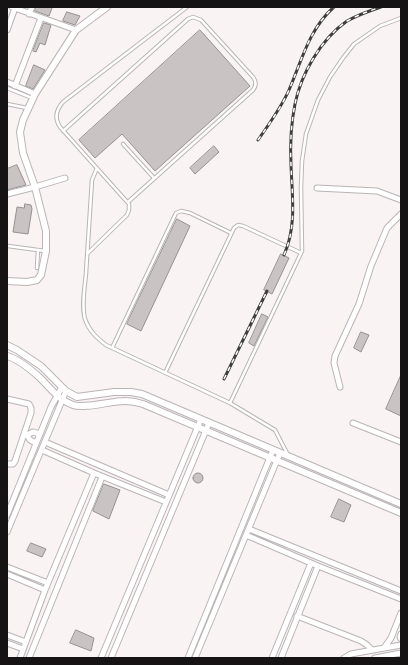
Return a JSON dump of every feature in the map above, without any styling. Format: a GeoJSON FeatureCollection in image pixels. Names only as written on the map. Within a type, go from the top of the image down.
{"type":"FeatureCollection","features":[{"type":"Feature","properties":{"kind":"street"},"geometry":{"type":"LineString","coordinates":[[29,14],[32,7]]}},
{"type":"Feature","properties":{"kind":"street"},"geometry":{"type":"LineString","coordinates":[[7,281],[27,282],[37,280],[42,275],[46,251],[46,231],[35,187],[23,154],[20,132],[23,120],[34,96],[76,30],[107,7]]}},
{"type":"Feature","properties":{"kind":"street"},"geometry":{"type":"LineString","coordinates":[[7,30],[13,8],[76,30]]}},
{"type":"Feature","properties":{"kind":"street"},"geometry":{"type":"LineString","coordinates":[[15,86],[41,18]]}},
{"type":"Feature","properties":{"kind":"street"},"geometry":{"type":"LineString","coordinates":[[7,82],[34,96]]}},
{"type":"Feature","properties":{"kind":"street"},"geometry":{"type":"LineString","coordinates":[[7,194],[65,178]]}},
{"type":"Feature","properties":{"kind":"street"},"geometry":{"type":"LineString","coordinates":[[317,188],[377,191],[401,200]]}},
{"type":"Feature","properties":{"kind":"street"},"geometry":{"type":"LineString","coordinates":[[340,387],[334,363],[336,356],[359,304],[371,266],[387,228],[401,214]]}},
{"type":"Feature","properties":{"kind":"street"},"geometry":{"type":"LineString","coordinates":[[7,345],[41,366],[64,389],[76,397],[114,392],[131,392],[154,398],[208,423],[401,504]]}},
{"type":"Feature","properties":{"kind":"street"},"geometry":{"type":"LineString","coordinates":[[7,356],[18,361],[38,375],[60,398],[74,406],[131,401],[149,406],[197,428],[401,513]]}},
{"type":"Feature","properties":{"kind":"street"},"geometry":{"type":"LineString","coordinates":[[7,515],[40,434],[64,389]]}},
{"type":"Feature","properties":{"kind":"street"},"geometry":{"type":"LineString","coordinates":[[7,532],[42,450],[60,398]]}},
{"type":"Feature","properties":{"kind":"street"},"geometry":{"type":"LineString","coordinates":[[7,399],[29,404],[31,413],[25,435],[15,461],[13,464],[7,464]]}},
{"type":"Feature","properties":{"kind":"street"},"geometry":{"type":"LineString","coordinates":[[101,658],[201,419]]}},
{"type":"Feature","properties":{"kind":"street"},"geometry":{"type":"LineString","coordinates":[[111,658],[208,423]]}},
{"type":"Feature","properties":{"kind":"street"},"geometry":{"type":"LineString","coordinates":[[353,423],[401,442]]}},
{"type":"Feature","properties":{"kind":"street"},"geometry":{"type":"LineString","coordinates":[[25,435],[33,432],[40,434]]}},
{"type":"Feature","properties":{"kind":"street"},"geometry":{"type":"LineString","coordinates":[[25,435],[36,443]]}},
{"type":"Feature","properties":{"kind":"street"},"geometry":{"type":"LineString","coordinates":[[45,442],[169,495]]}},
{"type":"Feature","properties":{"kind":"street"},"geometry":{"type":"LineString","coordinates":[[42,450],[102,477],[166,502]]}},
{"type":"Feature","properties":{"kind":"street"},"geometry":{"type":"LineString","coordinates":[[188,658],[273,450]]}},
{"type":"Feature","properties":{"kind":"street"},"geometry":{"type":"LineString","coordinates":[[195,658],[280,453]]}},
{"type":"Feature","properties":{"kind":"street"},"geometry":{"type":"LineString","coordinates":[[20,658],[45,590],[94,473]]}},
{"type":"Feature","properties":{"kind":"street"},"geometry":{"type":"LineString","coordinates":[[29,658],[102,477]]}},
{"type":"Feature","properties":{"kind":"street"},"geometry":{"type":"LineString","coordinates":[[249,528],[401,591]]}},
{"type":"Feature","properties":{"kind":"street"},"geometry":{"type":"LineString","coordinates":[[246,535],[401,599]]}},
{"type":"Feature","properties":{"kind":"street"},"geometry":{"type":"LineString","coordinates":[[323,568],[326,560]]}},
{"type":"Feature","properties":{"kind":"street"},"geometry":{"type":"LineString","coordinates":[[272,658],[311,563]]}},
{"type":"Feature","properties":{"kind":"street"},"geometry":{"type":"LineString","coordinates":[[281,658],[318,566]]}},
{"type":"Feature","properties":{"kind":"street"},"geometry":{"type":"LineString","coordinates":[[7,567],[48,583]]}},
{"type":"Feature","properties":{"kind":"street"},"geometry":{"type":"LineString","coordinates":[[7,574],[45,590]]}},
{"type":"Feature","properties":{"kind":"street"},"geometry":{"type":"LineString","coordinates":[[38,608],[44,622]]}},
{"type":"Feature","properties":{"kind":"street"},"geometry":{"type":"LineString","coordinates":[[384,648],[401,613]]}},
{"type":"Feature","properties":{"kind":"street"},"geometry":{"type":"LineString","coordinates":[[297,616],[361,641],[368,645],[372,650]]}},
{"type":"Feature","properties":{"kind":"street"},"geometry":{"type":"LineString","coordinates":[[34,621],[38,634]]}},
{"type":"Feature","properties":{"kind":"street"},"geometry":{"type":"LineString","coordinates":[[401,634],[401,639]]}},
{"type":"Feature","properties":{"kind":"street"},"geometry":{"type":"LineString","coordinates":[[7,635],[24,646]]}},
{"type":"Feature","properties":{"kind":"street"},"geometry":{"type":"LineString","coordinates":[[7,643],[24,646],[35,642]]}},
{"type":"Feature","properties":{"kind":"street"},"geometry":{"type":"LineString","coordinates":[[344,658],[351,654],[401,645]]}},
{"type":"Feature","properties":{"kind":"street"},"geometry":{"type":"LineString","coordinates":[[375,658],[401,653]]}},
{"type":"Feature","properties":{"kind":"lane"},"geometry":{"type":"LineString","coordinates":[[87,253],[128,213],[130,208],[128,202],[63,131],[57,121],[57,112],[61,105],[187,7]]}},
{"type":"Feature","properties":{"kind":"lane"},"geometry":{"type":"LineString","coordinates":[[63,131],[188,19],[193,17],[199,18],[253,77],[255,80],[255,86],[247,95],[128,202]]}},
{"type":"Feature","properties":{"kind":"lane"},"geometry":{"type":"LineString","coordinates":[[230,403],[301,253],[302,161],[306,134],[318,100],[342,58],[354,44],[380,26],[401,18]]}},
{"type":"Feature","properties":{"kind":"lane"},"geometry":{"type":"LineString","coordinates":[[7,88],[34,96]]}},
{"type":"Feature","properties":{"kind":"lane"},"geometry":{"type":"LineString","coordinates":[[7,104],[28,108]]}},
{"type":"Feature","properties":{"kind":"lane"},"geometry":{"type":"LineString","coordinates":[[123,144],[154,178]]}},
{"type":"Feature","properties":{"kind":"lane"},"geometry":{"type":"LineString","coordinates":[[97,168],[92,180],[84,310],[85,319],[94,335],[112,348],[230,403],[275,430],[290,457]]}},
{"type":"Feature","properties":{"kind":"lane"},"geometry":{"type":"LineString","coordinates":[[112,348],[176,213],[181,211],[186,212],[230,233]]}},
{"type":"Feature","properties":{"kind":"lane"},"geometry":{"type":"LineString","coordinates":[[165,373],[230,233],[234,228],[240,225],[301,253]]}},
{"type":"Feature","properties":{"kind":"lane"},"geometry":{"type":"LineString","coordinates":[[8,246],[46,251]]}},
{"type":"Feature","properties":{"kind":"lane"},"geometry":{"type":"LineString","coordinates":[[37,268],[38,250]]}},
{"type":"Feature","properties":{"kind":"building"},"geometry":{"type":"Polygon","coordinates":[[[36,7],[52,8],[49,16],[35,11],[36,7]]]}},
{"type":"Feature","properties":{"kind":"building"},"geometry":{"type":"Polygon","coordinates":[[[67,12],[80,16],[75,25],[63,21],[67,12]]]}},
{"type":"Feature","properties":{"kind":"building"},"geometry":{"type":"Polygon","coordinates":[[[44,23],[51,25],[45,45],[40,43],[36,52],[33,51],[44,23]]]}},
{"type":"Feature","properties":{"kind":"building"},"geometry":{"type":"Polygon","coordinates":[[[200,30],[250,86],[155,171],[122,134],[95,158],[79,140],[200,30]]]}},
{"type":"Feature","properties":{"kind":"building"},"geometry":{"type":"Polygon","coordinates":[[[34,65],[45,70],[33,89],[26,86],[34,65]]]}},
{"type":"Feature","properties":{"kind":"building"},"geometry":{"type":"Polygon","coordinates":[[[214,146],[219,152],[195,174],[190,168],[214,146]]]}},
{"type":"Feature","properties":{"kind":"building"},"geometry":{"type":"Polygon","coordinates":[[[17,165],[26,185],[7,190],[7,169],[17,165]]]}},
{"type":"Feature","properties":{"kind":"building"},"geometry":{"type":"Polygon","coordinates":[[[25,204],[31,205],[32,209],[28,234],[13,232],[17,207],[24,208],[25,204]]]}},
{"type":"Feature","properties":{"kind":"building"},"geometry":{"type":"Polygon","coordinates":[[[177,219],[190,226],[141,331],[127,324],[177,219]]]}},
{"type":"Feature","properties":{"kind":"building"},"geometry":{"type":"Polygon","coordinates":[[[281,254],[289,258],[272,294],[264,290],[281,254]]]}},
{"type":"Feature","properties":{"kind":"building"},"geometry":{"type":"Polygon","coordinates":[[[262,314],[268,317],[254,346],[249,343],[262,314]]]}},
{"type":"Feature","properties":{"kind":"building"},"geometry":{"type":"Polygon","coordinates":[[[361,332],[369,335],[361,352],[354,348],[361,332]]]}},
{"type":"Feature","properties":{"kind":"building"},"geometry":{"type":"Polygon","coordinates":[[[401,375],[401,416],[386,409],[401,375]]]}},
{"type":"Feature","properties":{"kind":"building"},"geometry":{"type":"Polygon","coordinates":[[[196,473],[200,473],[202,474],[202,482],[196,483],[193,480],[193,476],[196,473]]]}},
{"type":"Feature","properties":{"kind":"building"},"geometry":{"type":"Polygon","coordinates":[[[104,484],[120,490],[109,519],[93,511],[104,484]]]}},
{"type":"Feature","properties":{"kind":"building"},"geometry":{"type":"Polygon","coordinates":[[[339,499],[351,505],[344,522],[331,517],[339,499]]]}},
{"type":"Feature","properties":{"kind":"building"},"geometry":{"type":"Polygon","coordinates":[[[31,543],[46,549],[42,557],[27,551],[31,543]]]}},
{"type":"Feature","properties":{"kind":"building"},"geometry":{"type":"Polygon","coordinates":[[[76,630],[94,638],[91,651],[70,643],[76,630]]]}},
{"type":"Feature","properties":{"kind":"railway"},"geometry":{"type":"LineString","coordinates":[[258,140],[286,97],[312,35],[325,16],[334,7]]}},
{"type":"Feature","properties":{"kind":"railway"},"geometry":{"type":"LineString","coordinates":[[284,255],[291,233],[293,210],[291,150],[292,127],[295,104],[302,81],[307,69],[329,37],[347,21],[381,7]]}},
{"type":"Feature","properties":{"kind":"railway"},"geometry":{"type":"LineString","coordinates":[[224,379],[267,291]]}}]}
